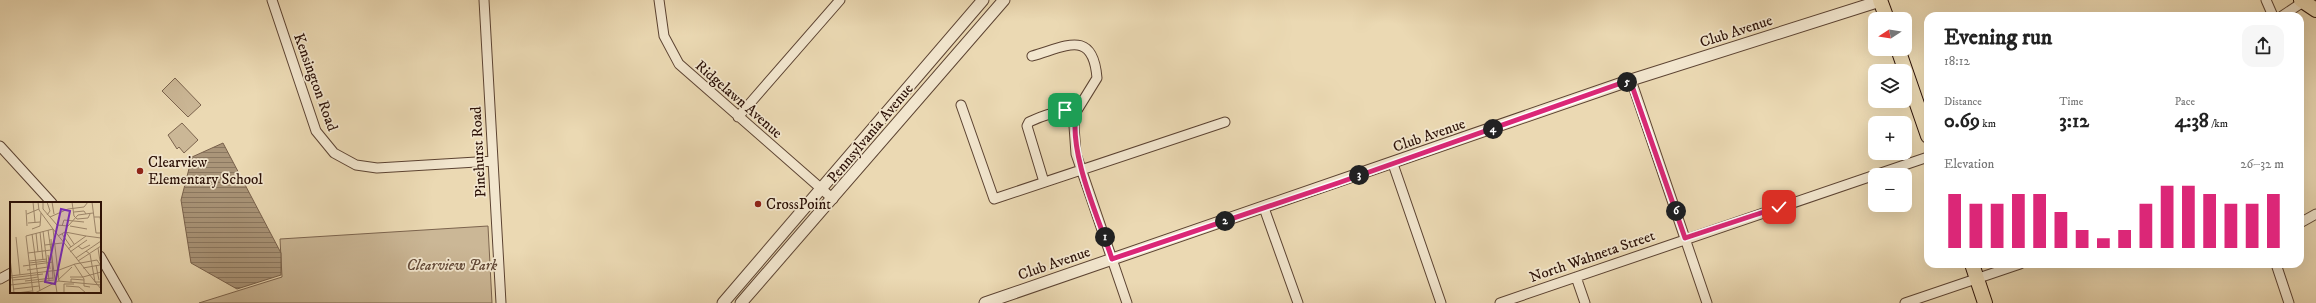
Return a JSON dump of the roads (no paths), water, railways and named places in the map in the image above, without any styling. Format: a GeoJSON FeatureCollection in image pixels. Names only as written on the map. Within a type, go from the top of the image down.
{"type":"FeatureCollection","features":[{"type":"Feature","properties":{"kind":"main road"},"geometry":{"type":"LineString","coordinates":[[1882,0],[1885,12]]}},
{"type":"Feature","properties":{"kind":"main road"},"geometry":{"type":"LineString","coordinates":[[1900,56],[1924,124]]}},
{"type":"Feature","properties":{"kind":"main road"},"geometry":{"type":"LineString","coordinates":[[1973,268],[1985,303]]}},
{"type":"Feature","properties":{"kind":"street","name":"Kensington Road"},"geometry":{"type":"LineString","coordinates":[[272,0],[316,131],[334,154],[347,162],[377,168],[493,161]]}},
{"type":"Feature","properties":{"kind":"street","name":"Pinehurst Road"},"geometry":{"type":"LineString","coordinates":[[484,0],[501,303]]}},
{"type":"Feature","properties":{"kind":"street","name":"Ridgelawn Avenue"},"geometry":{"type":"LineString","coordinates":[[659,0],[664,36],[679,64],[833,199]]}},
{"type":"Feature","properties":{"kind":"street"},"geometry":{"type":"LineString","coordinates":[[738,117],[840,0]]}},
{"type":"Feature","properties":{"kind":"street","name":"Pennsylvania Avenue"},"geometry":{"type":"LineString","coordinates":[[741,303],[833,199],[1004,0]]}},
{"type":"Feature","properties":{"kind":"street","name":"Club Avenue"},"geometry":{"type":"LineString","coordinates":[[985,303],[1393,164],[1630,80],[1882,0]]}},
{"type":"Feature","properties":{"kind":"street"},"geometry":{"type":"LineString","coordinates":[[2266,0],[2271,12]]}},
{"type":"Feature","properties":{"kind":"street","name":"Pennsylvania Avenue"},"geometry":{"type":"LineString","coordinates":[[723,303],[977,2]]}},
{"type":"Feature","properties":{"kind":"street"},"geometry":{"type":"LineString","coordinates":[[2290,12],[2307,3]]}},
{"type":"Feature","properties":{"kind":"street"},"geometry":{"type":"LineString","coordinates":[[1032,56],[1077,44],[1087,47],[1094,58],[1097,78],[1076,112],[1074,142],[1127,303]]}},
{"type":"Feature","properties":{"kind":"street"},"geometry":{"type":"LineString","coordinates":[[1630,80],[1707,303]]}},
{"type":"Feature","properties":{"kind":"street"},"geometry":{"type":"LineString","coordinates":[[961,105],[994,199],[1225,122]]}},
{"type":"Feature","properties":{"kind":"street"},"geometry":{"type":"LineString","coordinates":[[1044,182],[1027,126],[1029,122],[1036,119],[1065,110],[1076,112]]}},
{"type":"Feature","properties":{"kind":"street"},"geometry":{"type":"LineString","coordinates":[[0,146],[51,202]]}},
{"type":"Feature","properties":{"kind":"street","name":"North Wahneta Street"},"geometry":{"type":"LineString","coordinates":[[1896,168],[1924,158]]}},
{"type":"Feature","properties":{"kind":"street"},"geometry":{"type":"LineString","coordinates":[[1393,164],[1441,303]]}},
{"type":"Feature","properties":{"kind":"street","name":"North Wahneta Street"},"geometry":{"type":"LineString","coordinates":[[1500,303],[1685,238],[1868,177]]}},
{"type":"Feature","properties":{"kind":"street"},"geometry":{"type":"LineString","coordinates":[[1264,208],[1298,303]]}},
{"type":"Feature","properties":{"kind":"street"},"geometry":{"type":"LineString","coordinates":[[2304,221],[2316,214]]}},
{"type":"Feature","properties":{"kind":"street"},"geometry":{"type":"LineString","coordinates":[[101,258],[127,303]]}},
{"type":"Feature","properties":{"kind":"street"},"geometry":{"type":"LineString","coordinates":[[1905,303],[2009,268]]}},
{"type":"Feature","properties":{"kind":"street"},"geometry":{"type":"LineString","coordinates":[[2277,268],[2289,303]]}},
{"type":"Feature","properties":{"kind":"street"},"geometry":{"type":"LineString","coordinates":[[0,280],[10,274]]}},
{"type":"Feature","properties":{"kind":"street"},"geometry":{"type":"LineString","coordinates":[[1576,277],[1585,303]]}},
{"type":"Feature","properties":{"kind":"place","name":"Clearview Elementary School"},"geometry":{"type":"Point","coordinates":[140,171]}},
{"type":"Feature","properties":{"kind":"place","name":"CrossPoint"},"geometry":{"type":"Point","coordinates":[758,204]}},
{"type":"Feature","properties":{"kind":"park label","name":"Clearview Park"},"geometry":{"type":"Point","coordinates":[452,265]}}]}
